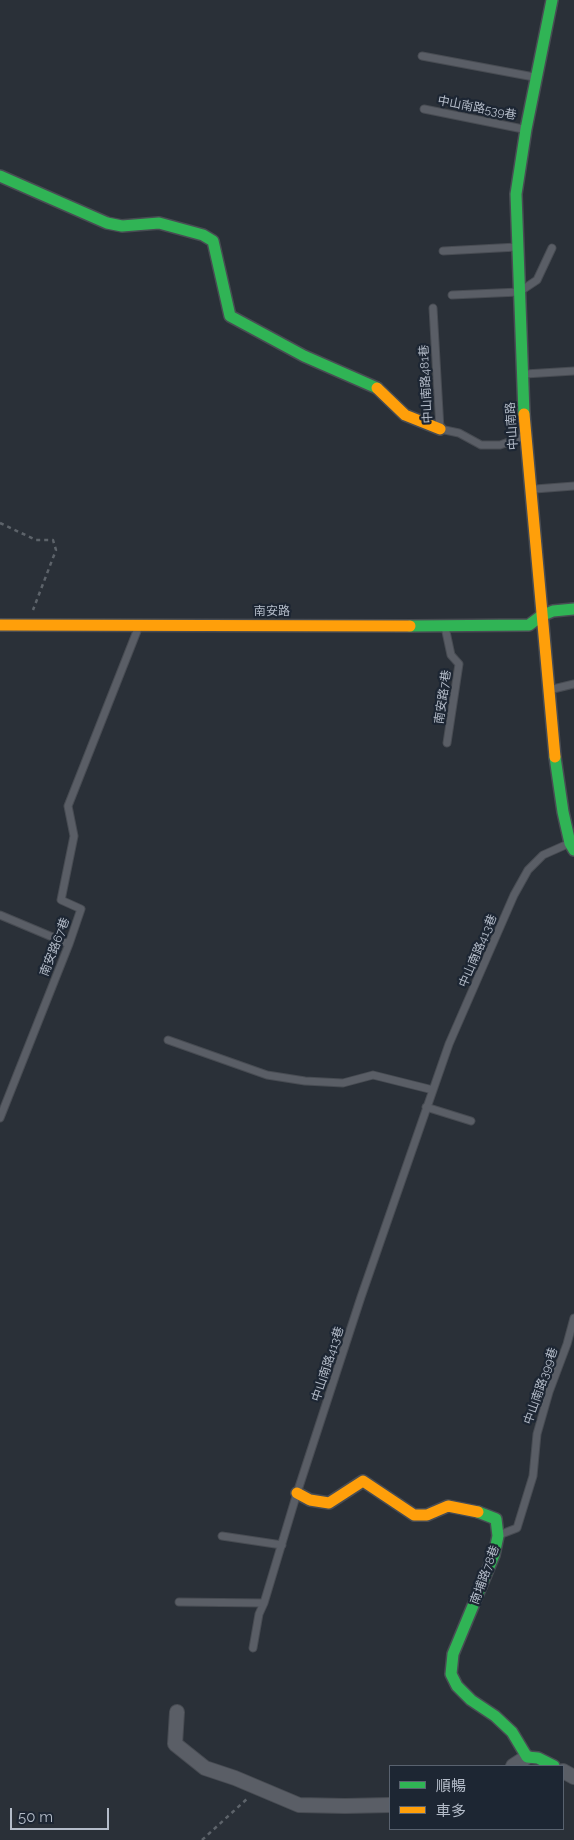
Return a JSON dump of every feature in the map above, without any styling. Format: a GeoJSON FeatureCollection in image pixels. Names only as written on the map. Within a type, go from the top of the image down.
{"type":"FeatureCollection","features":[{"type":"Feature","properties":{"kind":"street","name":"中山南路"},"geometry":{"type":"LineString","coordinates":[[552,0],[526,129],[516,194],[525,436],[532,489],[541,616],[554,751],[563,812],[572,846]]}},
{"type":"Feature","properties":{"kind":"street"},"geometry":{"type":"LineString","coordinates":[[0,176],[107,223],[122,226],[159,223],[203,235],[212,241],[230,316],[304,356],[377,388],[405,415],[440,429]]}},
{"type":"Feature","properties":{"kind":"street","name":"南安路"},"geometry":{"type":"LineString","coordinates":[[0,625],[529,625],[541,616],[553,611],[574,609]]}},
{"type":"Feature","properties":{"kind":"street","name":"南埔路78巷"},"geometry":{"type":"LineString","coordinates":[[297,1493],[310,1500],[329,1504],[363,1481],[414,1515],[428,1515],[448,1506],[477,1512],[496,1519],[498,1536],[494,1555],[453,1654],[451,1674],[457,1686],[471,1700],[512,1732],[528,1757]]}},
{"type":"Feature","properties":{"kind":"street"},"geometry":{"type":"LineString","coordinates":[[177,1712],[175,1744],[205,1768],[299,1804],[389,1805]]}},
{"type":"Feature","properties":{"kind":"street"},"geometry":{"type":"LineString","coordinates":[[515,1765],[528,1757],[538,1758],[552,1765]]}},
{"type":"Feature","properties":{"kind":"lane"},"geometry":{"type":"LineString","coordinates":[[422,56],[537,78]]}},
{"type":"Feature","properties":{"kind":"lane","name":"中山南路539巷"},"geometry":{"type":"LineString","coordinates":[[424,109],[526,129]]}},
{"type":"Feature","properties":{"kind":"lane"},"geometry":{"type":"LineString","coordinates":[[443,251],[518,247]]}},
{"type":"Feature","properties":{"kind":"lane"},"geometry":{"type":"LineString","coordinates":[[452,295],[519,292],[537,280],[552,248]]}},
{"type":"Feature","properties":{"kind":"lane","name":"中山南路481巷"},"geometry":{"type":"LineString","coordinates":[[433,308],[440,429],[459,433],[481,445],[500,444],[525,436]]}},
{"type":"Feature","properties":{"kind":"lane"},"geometry":{"type":"LineString","coordinates":[[522,374],[574,371]]}},
{"type":"Feature","properties":{"kind":"lane"},"geometry":{"type":"LineString","coordinates":[[532,489],[574,486]]}},
{"type":"Feature","properties":{"kind":"lane","name":"南安路67巷"},"geometry":{"type":"LineString","coordinates":[[0,1118],[69,944],[81,908],[61,900],[74,836],[68,806],[140,624]]}},
{"type":"Feature","properties":{"kind":"lane","name":"南安路7巷"},"geometry":{"type":"LineString","coordinates":[[445,626],[451,655],[459,664],[447,743]]}},
{"type":"Feature","properties":{"kind":"lane"},"geometry":{"type":"LineString","coordinates":[[549,690],[574,684]]}},
{"type":"Feature","properties":{"kind":"lane","name":"中山南路413巷"},"geometry":{"type":"LineString","coordinates":[[253,1648],[259,1614],[297,1493],[361,1297],[449,1044],[503,924],[514,895],[528,870],[543,855],[572,846]]}},
{"type":"Feature","properties":{"kind":"lane"},"geometry":{"type":"LineString","coordinates":[[0,915],[69,944]]}},
{"type":"Feature","properties":{"kind":"lane"},"geometry":{"type":"LineString","coordinates":[[168,1040],[267,1075],[343,1084],[373,1075],[433,1090]]}},
{"type":"Feature","properties":{"kind":"lane"},"geometry":{"type":"LineString","coordinates":[[426,1107],[471,1121]]}},
{"type":"Feature","properties":{"kind":"lane","name":"中山南路399巷"},"geometry":{"type":"LineString","coordinates":[[498,1536],[517,1528],[533,1476],[537,1434],[574,1318]]}},
{"type":"Feature","properties":{"kind":"lane"},"geometry":{"type":"LineString","coordinates":[[222,1536],[282,1545]]}},
{"type":"Feature","properties":{"kind":"lane"},"geometry":{"type":"LineString","coordinates":[[179,1602],[264,1603]]}},
{"type":"Feature","properties":{"kind":"path"},"geometry":{"type":"LineString","coordinates":[[0,523],[36,540],[53,540],[56,550],[28,626]]}},
{"type":"Feature","properties":{"kind":"path"},"geometry":{"type":"LineString","coordinates":[[202,1840],[258,1788]]}},
{"type":"Feature","properties":{"kind":"traffic: fast"},"geometry":{"type":"LineString","coordinates":[[524,414],[516,194],[526,129],[552,0]]}},
{"type":"Feature","properties":{"kind":"traffic: fast"},"geometry":{"type":"LineString","coordinates":[[0,176],[107,223],[122,226],[159,223],[203,235],[213,241],[230,316],[304,356],[377,388]]}},
{"type":"Feature","properties":{"kind":"traffic: fast"},"geometry":{"type":"LineString","coordinates":[[410,626],[529,625],[541,616],[553,611],[574,609]]}},
{"type":"Feature","properties":{"kind":"traffic: fast"},"geometry":{"type":"LineString","coordinates":[[555,757],[563,812],[570,843],[574,850]]}},
{"type":"Feature","properties":{"kind":"traffic: fast"},"geometry":{"type":"LineString","coordinates":[[478,1512],[496,1519],[498,1536],[494,1555],[453,1654],[451,1674],[457,1686],[471,1700],[495,1716],[512,1732],[527,1757],[538,1758],[552,1765]]}},
{"type":"Feature","properties":{"kind":"traffic: slow"},"geometry":{"type":"LineString","coordinates":[[377,388],[405,415],[440,429]]}},
{"type":"Feature","properties":{"kind":"traffic: slow"},"geometry":{"type":"LineString","coordinates":[[524,414],[555,757]]}},
{"type":"Feature","properties":{"kind":"traffic: slow"},"geometry":{"type":"LineString","coordinates":[[0,625],[410,626]]}},
{"type":"Feature","properties":{"kind":"traffic: slow"},"geometry":{"type":"LineString","coordinates":[[297,1493],[310,1500],[329,1503],[363,1481],[414,1515],[427,1515],[448,1506],[478,1512]]}}]}
